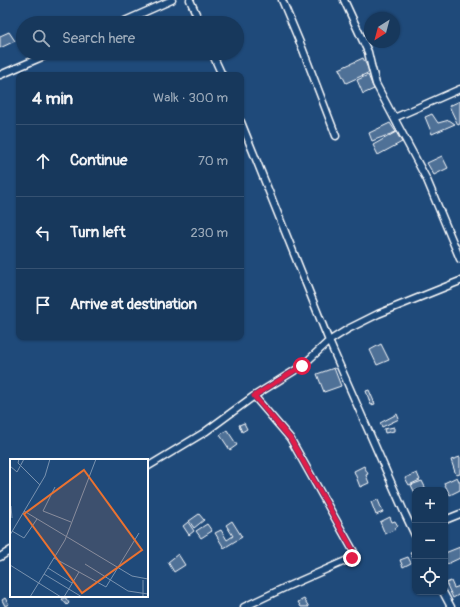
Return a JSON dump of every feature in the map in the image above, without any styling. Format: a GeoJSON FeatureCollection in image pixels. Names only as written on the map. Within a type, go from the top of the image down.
{"type":"FeatureCollection","features":[{"type":"Feature","properties":{"kind":"street"},"geometry":{"type":"LineString","coordinates":[[136,16],[172,0]]}},
{"type":"Feature","properties":{"kind":"street"},"geometry":{"type":"LineString","coordinates":[[190,0],[197,16]]}},
{"type":"Feature","properties":{"kind":"street"},"geometry":{"type":"LineString","coordinates":[[282,0],[336,136]]}},
{"type":"Feature","properties":{"kind":"street"},"geometry":{"type":"LineString","coordinates":[[344,0],[368,52],[376,84],[427,180],[460,259]]}},
{"type":"Feature","properties":{"kind":"street"},"geometry":{"type":"LineString","coordinates":[[0,75],[35,60]]}},
{"type":"Feature","properties":{"kind":"street"},"geometry":{"type":"LineString","coordinates":[[215,60],[221,72]]}},
{"type":"Feature","properties":{"kind":"street"},"geometry":{"type":"LineString","coordinates":[[394,118],[460,89]]}},
{"type":"Feature","properties":{"kind":"street"},"geometry":{"type":"LineString","coordinates":[[244,129],[329,341],[412,528]]}},
{"type":"Feature","properties":{"kind":"street"},"geometry":{"type":"LineString","coordinates":[[148,466],[205,432],[254,396],[302,366],[329,341],[348,329],[378,314],[460,281]]}},
{"type":"Feature","properties":{"kind":"street"},"geometry":{"type":"LineString","coordinates":[[244,607],[352,558],[354,555],[354,552],[290,438],[254,396]]}},
{"type":"Feature","properties":{"kind":"street"},"geometry":{"type":"LineString","coordinates":[[448,519],[460,514]]}},
{"type":"Feature","properties":{"kind":"street"},"geometry":{"type":"LineString","coordinates":[[0,557],[10,551]]}},
{"type":"Feature","properties":{"kind":"street"},"geometry":{"type":"LineString","coordinates":[[445,595],[451,607]]}},
{"type":"Feature","properties":{"kind":"building"},"geometry":{"type":"Polygon","coordinates":[[[9,32],[15,41],[0,48],[0,36],[9,32]]]}},
{"type":"Feature","properties":{"kind":"building"},"geometry":{"type":"Polygon","coordinates":[[[363,58],[370,72],[346,83],[339,69],[363,58]]]}},
{"type":"Feature","properties":{"kind":"building"},"geometry":{"type":"Polygon","coordinates":[[[368,75],[374,89],[363,94],[357,80],[368,75]]]}},
{"type":"Feature","properties":{"kind":"building"},"geometry":{"type":"Polygon","coordinates":[[[460,101],[460,124],[458,125],[449,106],[460,101]]]}},
{"type":"Feature","properties":{"kind":"building"},"geometry":{"type":"Polygon","coordinates":[[[432,114],[438,123],[449,120],[455,124],[432,134],[425,117],[432,114]]]}},
{"type":"Feature","properties":{"kind":"building"},"geometry":{"type":"Polygon","coordinates":[[[390,123],[396,132],[372,141],[369,133],[390,123]]]}},
{"type":"Feature","properties":{"kind":"building"},"geometry":{"type":"Polygon","coordinates":[[[396,132],[402,142],[378,155],[373,145],[396,132]]]}},
{"type":"Feature","properties":{"kind":"building"},"geometry":{"type":"Polygon","coordinates":[[[442,156],[448,168],[434,175],[427,163],[442,156]]]}},
{"type":"Feature","properties":{"kind":"building"},"geometry":{"type":"Polygon","coordinates":[[[381,344],[389,360],[377,365],[370,350],[381,344]]]}},
{"type":"Feature","properties":{"kind":"building"},"geometry":{"type":"Polygon","coordinates":[[[334,368],[341,386],[324,392],[317,374],[334,368]]]}},
{"type":"Feature","properties":{"kind":"building"},"geometry":{"type":"Polygon","coordinates":[[[369,390],[375,404],[371,405],[366,391],[369,390]]]}},
{"type":"Feature","properties":{"kind":"building"},"geometry":{"type":"Polygon","coordinates":[[[397,414],[399,419],[382,427],[380,423],[397,414]]]}},
{"type":"Feature","properties":{"kind":"building"},"geometry":{"type":"Polygon","coordinates":[[[244,423],[247,429],[242,432],[239,425],[244,423]]]}},
{"type":"Feature","properties":{"kind":"building"},"geometry":{"type":"Polygon","coordinates":[[[394,427],[394,431],[385,433],[384,429],[394,427]]]}},
{"type":"Feature","properties":{"kind":"building"},"geometry":{"type":"Polygon","coordinates":[[[227,430],[237,445],[230,450],[220,435],[227,430]]]}},
{"type":"Feature","properties":{"kind":"building"},"geometry":{"type":"Polygon","coordinates":[[[460,457],[460,474],[456,475],[451,460],[460,457]]]}},
{"type":"Feature","properties":{"kind":"building"},"geometry":{"type":"Polygon","coordinates":[[[364,466],[368,474],[366,475],[369,483],[360,487],[354,471],[364,466]]]}},
{"type":"Feature","properties":{"kind":"building"},"geometry":{"type":"Polygon","coordinates":[[[417,473],[420,480],[409,485],[405,478],[417,473]]]}},
{"type":"Feature","properties":{"kind":"building"},"geometry":{"type":"Polygon","coordinates":[[[457,477],[460,483],[460,490],[450,495],[448,487],[446,487],[444,483],[457,477]]]}},
{"type":"Feature","properties":{"kind":"building"},"geometry":{"type":"Polygon","coordinates":[[[422,481],[425,487],[412,487],[411,485],[422,481]]]}},
{"type":"Feature","properties":{"kind":"building"},"geometry":{"type":"Polygon","coordinates":[[[378,500],[383,512],[376,515],[371,502],[378,500]]]}},
{"type":"Feature","properties":{"kind":"building"},"geometry":{"type":"Polygon","coordinates":[[[199,514],[204,520],[194,528],[189,521],[199,514]]]}},
{"type":"Feature","properties":{"kind":"building"},"geometry":{"type":"Polygon","coordinates":[[[390,517],[392,522],[395,521],[398,526],[395,528],[396,529],[385,534],[380,522],[390,517]]]}},
{"type":"Feature","properties":{"kind":"building"},"geometry":{"type":"Polygon","coordinates":[[[232,521],[242,537],[224,548],[215,533],[221,530],[227,540],[233,536],[226,525],[232,521]]]}},
{"type":"Feature","properties":{"kind":"building"},"geometry":{"type":"Polygon","coordinates":[[[188,522],[194,531],[189,535],[183,526],[188,522]]]}},
{"type":"Feature","properties":{"kind":"building"},"geometry":{"type":"Polygon","coordinates":[[[207,524],[212,531],[201,538],[196,531],[207,524]]]}},
{"type":"Feature","properties":{"kind":"building"},"geometry":{"type":"Polygon","coordinates":[[[460,547],[460,558],[448,564],[448,552],[460,547]]]}},
{"type":"Feature","properties":{"kind":"building"},"geometry":{"type":"Polygon","coordinates":[[[178,554],[185,565],[174,572],[168,562],[178,554]]]}},
{"type":"Feature","properties":{"kind":"building"},"geometry":{"type":"Polygon","coordinates":[[[408,557],[411,563],[403,567],[400,560],[408,557]]]}},
{"type":"Feature","properties":{"kind":"building"},"geometry":{"type":"Polygon","coordinates":[[[451,581],[454,588],[460,586],[460,594],[453,598],[448,587],[448,582],[451,581]]]}},
{"type":"Feature","properties":{"kind":"building"},"geometry":{"type":"Polygon","coordinates":[[[65,597],[69,603],[67,605],[62,599],[65,597]]]}},
{"type":"Feature","properties":{"kind":"building"},"geometry":{"type":"Polygon","coordinates":[[[5,598],[9,604],[5,606],[2,600],[5,598]]]}},
{"type":"Feature","properties":{"kind":"building"},"geometry":{"type":"Polygon","coordinates":[[[304,599],[309,607],[301,607],[298,602],[304,599]]]}},
{"type":"Feature","properties":{"kind":"route"},"geometry":{"type":"LineString","coordinates":[[302,366],[254,396],[290,438],[354,552],[352,558]]}}]}
